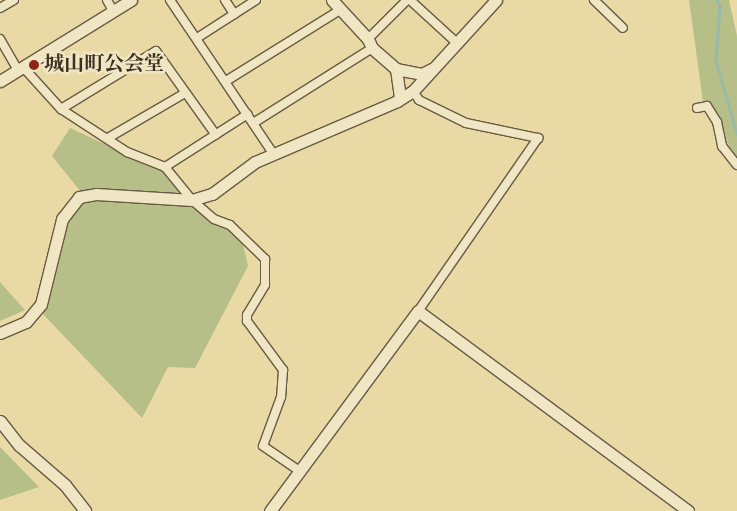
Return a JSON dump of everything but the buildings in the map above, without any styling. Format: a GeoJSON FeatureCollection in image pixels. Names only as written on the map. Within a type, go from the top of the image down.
{"type":"FeatureCollection","features":[{"type":"Feature","properties":{"kind":"street"},"geometry":{"type":"LineString","coordinates":[[0,8],[14,0]]}},
{"type":"Feature","properties":{"kind":"street"},"geometry":{"type":"LineString","coordinates":[[106,0],[113,11]]}},
{"type":"Feature","properties":{"kind":"street"},"geometry":{"type":"LineString","coordinates":[[0,81],[131,0]]}},
{"type":"Feature","properties":{"kind":"street"},"geometry":{"type":"LineString","coordinates":[[170,0],[255,122],[274,155]]}},
{"type":"Feature","properties":{"kind":"street"},"geometry":{"type":"LineString","coordinates":[[225,0],[234,14]]}},
{"type":"Feature","properties":{"kind":"street"},"geometry":{"type":"LineString","coordinates":[[198,38],[256,0]]}},
{"type":"Feature","properties":{"kind":"street"},"geometry":{"type":"LineString","coordinates":[[332,0],[396,69],[422,74],[438,66]]}},
{"type":"Feature","properties":{"kind":"street"},"geometry":{"type":"LineString","coordinates":[[255,122],[370,43],[408,0],[457,43]]}},
{"type":"Feature","properties":{"kind":"street"},"geometry":{"type":"LineString","coordinates":[[0,333],[26,322],[41,304],[62,219],[79,197],[96,194],[192,200],[212,194],[255,162],[400,99],[412,92],[438,66],[496,0]]}},
{"type":"Feature","properties":{"kind":"street"},"geometry":{"type":"LineString","coordinates":[[594,0],[623,28]]}},
{"type":"Feature","properties":{"kind":"street"},"geometry":{"type":"LineString","coordinates":[[226,81],[340,10]]}},
{"type":"Feature","properties":{"kind":"street"},"geometry":{"type":"LineString","coordinates":[[0,39],[21,68],[61,110],[108,138],[127,152],[165,167],[192,200],[214,219],[230,225],[265,259],[265,284],[247,315],[247,321],[283,370],[281,397],[263,446],[298,470]]}},
{"type":"Feature","properties":{"kind":"street"},"geometry":{"type":"LineString","coordinates":[[61,110],[156,51],[216,135]]}},
{"type":"Feature","properties":{"kind":"street"},"geometry":{"type":"LineString","coordinates":[[396,69],[400,99]]}},
{"type":"Feature","properties":{"kind":"street"},"geometry":{"type":"LineString","coordinates":[[270,511],[298,470],[418,311],[538,138],[466,123],[419,100],[412,92]]}},
{"type":"Feature","properties":{"kind":"street"},"geometry":{"type":"LineString","coordinates":[[108,138],[185,93]]}},
{"type":"Feature","properties":{"kind":"street"},"geometry":{"type":"LineString","coordinates":[[697,108],[707,106],[717,122],[722,146],[737,165]]}},
{"type":"Feature","properties":{"kind":"street"},"geometry":{"type":"LineString","coordinates":[[165,167],[248,114]]}},
{"type":"Feature","properties":{"kind":"street"},"geometry":{"type":"LineString","coordinates":[[418,311],[688,511]]}},
{"type":"Feature","properties":{"kind":"street"},"geometry":{"type":"LineString","coordinates":[[0,420],[19,445],[65,485],[86,511]]}},
{"type":"Feature","properties":{"kind":"green space"},"geometry":{"type":"Polygon","coordinates":[[[689,0],[729,0],[737,36],[737,158],[727,142],[719,114],[703,102],[689,0]]]}},
{"type":"Feature","properties":{"kind":"green space"},"geometry":{"type":"Polygon","coordinates":[[[70,128],[163,171],[190,206],[239,227],[248,266],[195,368],[168,367],[142,418],[43,314],[64,231],[81,192],[52,156],[70,128]]]}},
{"type":"Feature","properties":{"kind":"green space"},"geometry":{"type":"Polygon","coordinates":[[[0,282],[25,310],[0,321],[0,282]]]}},
{"type":"Feature","properties":{"kind":"green space"},"geometry":{"type":"Polygon","coordinates":[[[0,447],[39,487],[0,500],[0,447]]]}},
{"type":"Feature","properties":{"kind":"waterway"},"geometry":{"type":"LineString","coordinates":[[717,0],[720,6],[716,60],[737,134]]}},
{"type":"Feature","properties":{"kind":"place","name":"城山町公会堂"},"geometry":{"type":"Point","coordinates":[34,65]}}]}
